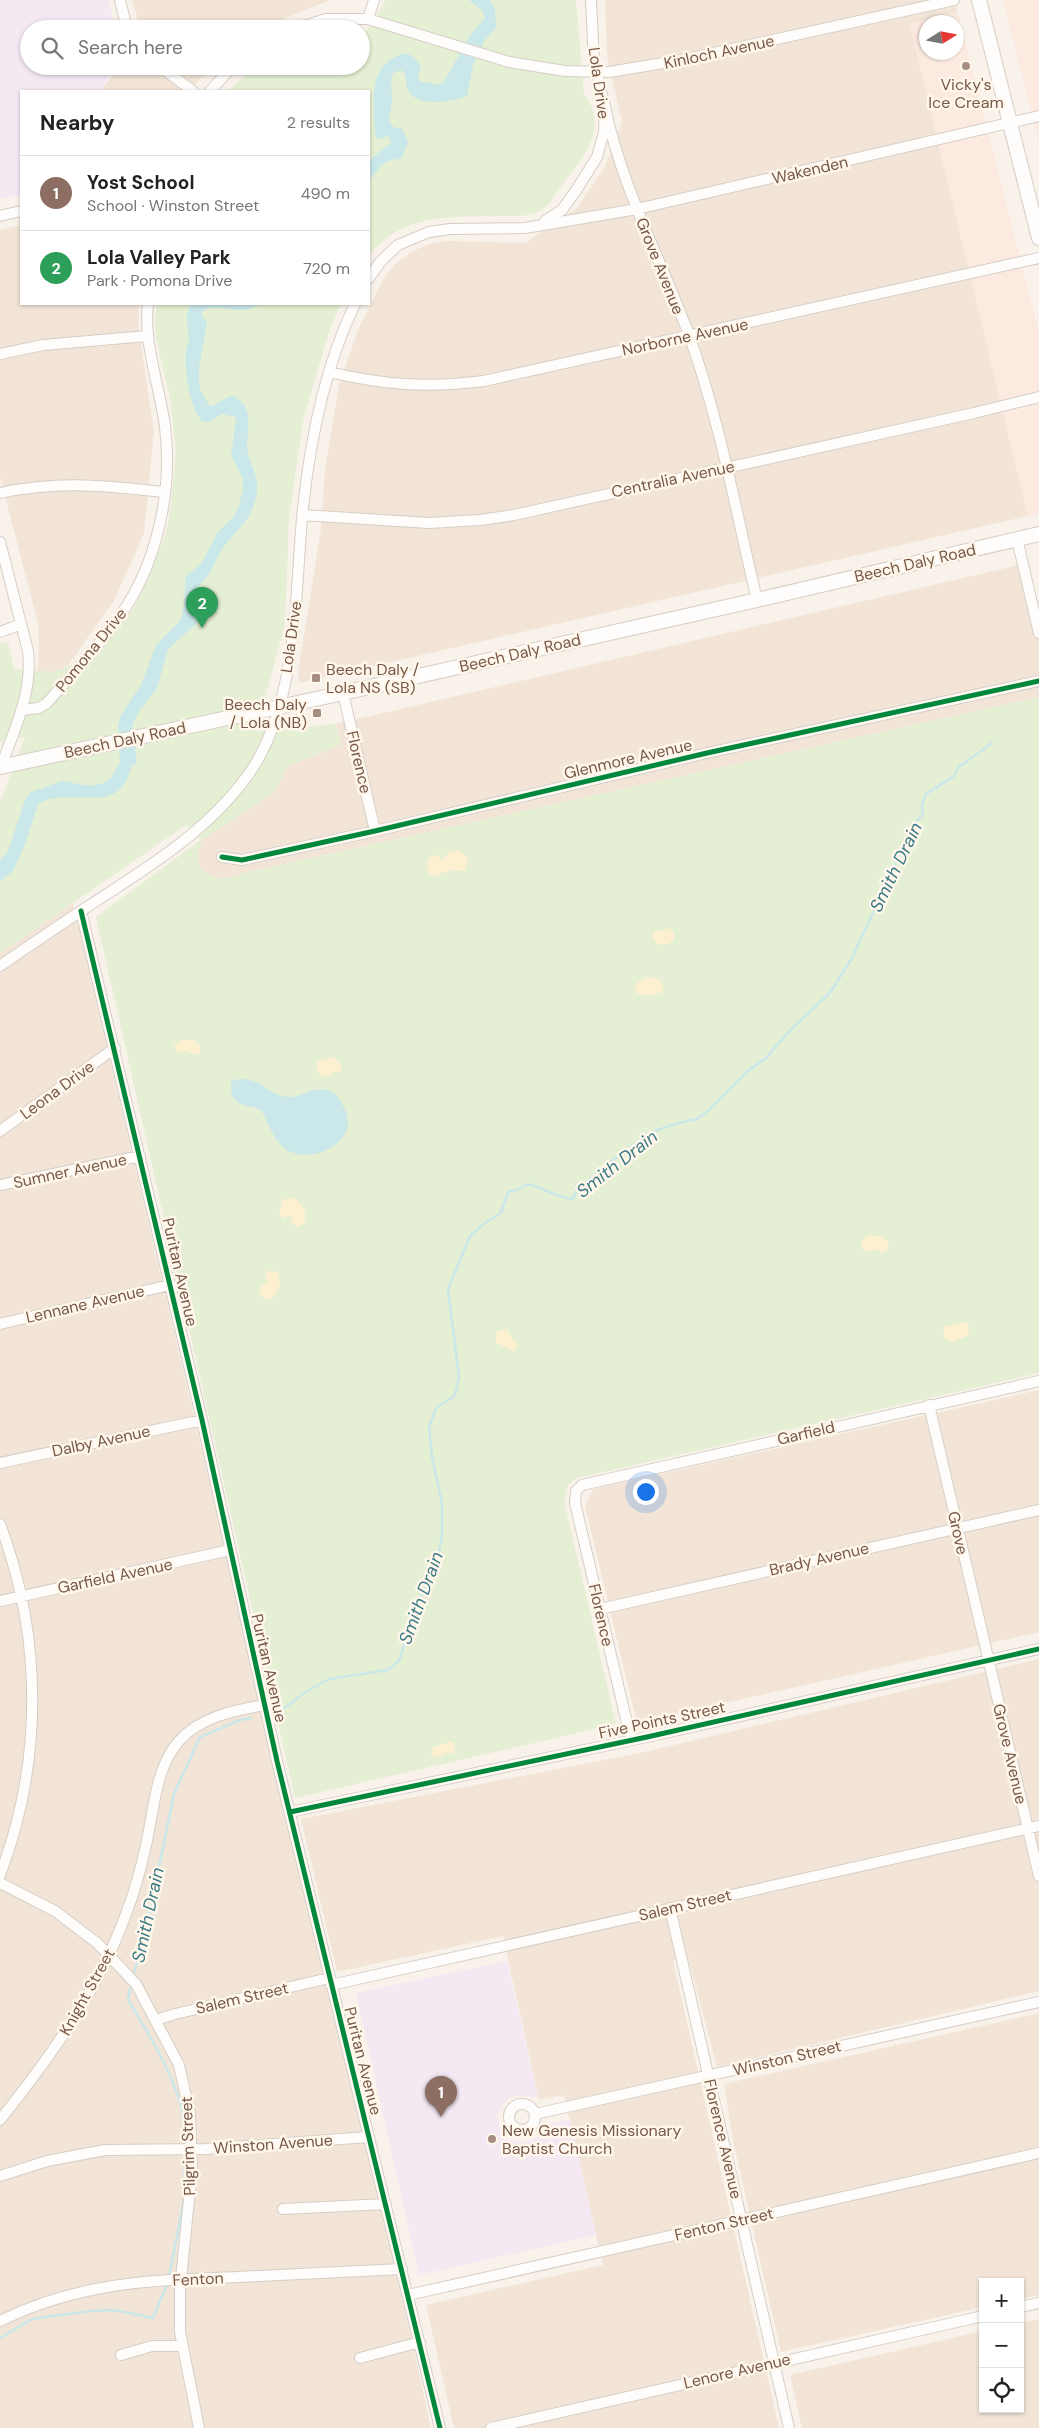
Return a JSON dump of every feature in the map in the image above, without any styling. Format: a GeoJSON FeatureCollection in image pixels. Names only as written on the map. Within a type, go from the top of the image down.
{"type":"FeatureCollection","features":[{"type":"Feature","properties":{"kind":"main road"},"geometry":{"type":"LineString","coordinates":[[979,0],[1039,238]]}},
{"type":"Feature","properties":{"kind":"main road","name":"Beech Daly Road"},"geometry":{"type":"LineString","coordinates":[[0,767],[343,693],[757,600],[1039,534]]}},
{"type":"Feature","properties":{"kind":"street"},"geometry":{"type":"LineString","coordinates":[[120,0],[124,20]]}},
{"type":"Feature","properties":{"kind":"street"},"geometry":{"type":"LineString","coordinates":[[323,20],[368,18],[374,0]]}},
{"type":"Feature","properties":{"kind":"street","name":"Lola Drive"},"geometry":{"type":"LineString","coordinates":[[532,226],[556,215],[568,204],[598,157],[602,141],[605,107],[596,72],[591,0]]}},
{"type":"Feature","properties":{"kind":"street","name":"Kinloch Avenue"},"geometry":{"type":"LineString","coordinates":[[368,18],[482,55],[527,66],[596,72],[642,68],[674,62],[954,0]]}},
{"type":"Feature","properties":{"kind":"street"},"geometry":{"type":"LineString","coordinates":[[171,75],[192,90]]}},
{"type":"Feature","properties":{"kind":"street"},"geometry":{"type":"LineString","coordinates":[[211,90],[225,75]]}},
{"type":"Feature","properties":{"kind":"street","name":"Grove Avenue"},"geometry":{"type":"LineString","coordinates":[[605,107],[637,209],[689,337],[726,468],[757,600]]}},
{"type":"Feature","properties":{"kind":"street","name":"Wakenden"},"geometry":{"type":"LineString","coordinates":[[580,218],[637,209],[1039,116]]}},
{"type":"Feature","properties":{"kind":"street"},"geometry":{"type":"LineString","coordinates":[[0,216],[20,211]]}},
{"type":"Feature","properties":{"kind":"street","name":"Lola Drive"},"geometry":{"type":"LineString","coordinates":[[370,277],[388,253],[398,245],[418,236],[450,229],[486,230],[532,226],[580,218]]}},
{"type":"Feature","properties":{"kind":"street","name":"Norborne Avenue"},"geometry":{"type":"LineString","coordinates":[[329,372],[394,385],[457,384],[500,378],[1039,258]]}},
{"type":"Feature","properties":{"kind":"street","name":"Pomona Drive"},"geometry":{"type":"LineString","coordinates":[[22,710],[39,708],[47,703],[121,616],[138,585],[159,528],[167,471],[166,431],[161,394],[147,336],[148,305]]}},
{"type":"Feature","properties":{"kind":"street","name":"Lola Drive"},"geometry":{"type":"LineString","coordinates":[[0,966],[165,855],[221,807],[249,774],[270,737],[279,707],[294,634],[303,515],[315,430],[329,372],[343,330],[355,305]]}},
{"type":"Feature","properties":{"kind":"street"},"geometry":{"type":"LineString","coordinates":[[0,354],[44,345],[147,336]]}},
{"type":"Feature","properties":{"kind":"street","name":"Centralia Avenue"},"geometry":{"type":"LineString","coordinates":[[303,515],[429,523],[480,520],[514,515],[1039,397]]}},
{"type":"Feature","properties":{"kind":"street"},"geometry":{"type":"LineString","coordinates":[[0,493],[60,484],[102,485],[165,492]]}},
{"type":"Feature","properties":{"kind":"street"},"geometry":{"type":"LineString","coordinates":[[1017,538],[1039,633]]}},
{"type":"Feature","properties":{"kind":"street"},"geometry":{"type":"LineString","coordinates":[[0,542],[28,651],[30,668],[28,688],[22,710],[0,767]]}},
{"type":"Feature","properties":{"kind":"street"},"geometry":{"type":"LineString","coordinates":[[0,632],[21,624]]}},
{"type":"Feature","properties":{"kind":"street","name":"Glenmore Avenue"},"geometry":{"type":"LineString","coordinates":[[222,857],[242,860],[375,831],[707,753],[1039,681]]}},
{"type":"Feature","properties":{"kind":"street","name":"Florence"},"geometry":{"type":"LineString","coordinates":[[343,693],[375,831]]}},
{"type":"Feature","properties":{"kind":"street","name":"Puritan Avenue"},"geometry":{"type":"LineString","coordinates":[[81,911],[202,1420],[290,1812],[440,2428]]}},
{"type":"Feature","properties":{"kind":"street","name":"Leona Drive"},"geometry":{"type":"LineString","coordinates":[[0,1131],[115,1048]]}},
{"type":"Feature","properties":{"kind":"street","name":"Sumner Avenue"},"geometry":{"type":"LineString","coordinates":[[0,1185],[140,1156]]}},
{"type":"Feature","properties":{"kind":"street","name":"Lennane Avenue"},"geometry":{"type":"LineString","coordinates":[[0,1324],[170,1285]]}},
{"type":"Feature","properties":{"kind":"street","name":"Garfield"},"geometry":{"type":"LineString","coordinates":[[576,1491],[588,1482],[1039,1382]]}},
{"type":"Feature","properties":{"kind":"street","name":"Grove"},"geometry":{"type":"LineString","coordinates":[[929,1406],[988,1660]]}},
{"type":"Feature","properties":{"kind":"street","name":"Dalby Avenue"},"geometry":{"type":"LineString","coordinates":[[0,1463],[202,1420]]}},
{"type":"Feature","properties":{"kind":"street","name":"Florence"},"geometry":{"type":"LineString","coordinates":[[576,1491],[575,1503],[631,1740]]}},
{"type":"Feature","properties":{"kind":"street","name":"Brady Avenue"},"geometry":{"type":"LineString","coordinates":[[600,1609],[1039,1510]]}},
{"type":"Feature","properties":{"kind":"street"},"geometry":{"type":"LineString","coordinates":[[0,1524],[22,1596],[32,1662],[32,1734],[20,1808],[0,1875]]}},
{"type":"Feature","properties":{"kind":"street","name":"Garfield Avenue"},"geometry":{"type":"LineString","coordinates":[[0,1601],[230,1550]]}},
{"type":"Feature","properties":{"kind":"street","name":"Five Points Street"},"geometry":{"type":"LineString","coordinates":[[290,1812],[631,1740],[1039,1649]]}},
{"type":"Feature","properties":{"kind":"street","name":"Grove Avenue"},"geometry":{"type":"LineString","coordinates":[[988,1660],[1039,1876]]}},
{"type":"Feature","properties":{"kind":"street","name":"Knight Street"},"geometry":{"type":"LineString","coordinates":[[0,2120],[59,2043],[110,1956],[133,1894],[160,1776],[172,1749],[186,1734],[202,1723],[234,1711],[265,1705]]}},
{"type":"Feature","properties":{"kind":"street","name":"Salem Street"},"geometry":{"type":"LineString","coordinates":[[156,2020],[184,2011],[670,1908],[1039,1826]]}},
{"type":"Feature","properties":{"kind":"street","name":"Pilgrim Street"},"geometry":{"type":"LineString","coordinates":[[0,1883],[55,1911],[98,1943],[136,1984],[173,2052],[184,2082],[190,2114],[190,2197],[180,2321],[182,2346],[200,2428]]}},
{"type":"Feature","properties":{"kind":"street","name":"Florence Avenue"},"geometry":{"type":"LineString","coordinates":[[670,1908],[789,2428]]}},
{"type":"Feature","properties":{"kind":"street","name":"Winston Street"},"geometry":{"type":"LineString","coordinates":[[535,2114],[1039,2002]]}},
{"type":"Feature","properties":{"kind":"street","name":"Winston Avenue"},"geometry":{"type":"LineString","coordinates":[[0,2176],[47,2161],[79,2154],[120,2149],[191,2149],[369,2137]]}},
{"type":"Feature","properties":{"kind":"street","name":"Fenton Street"},"geometry":{"type":"LineString","coordinates":[[408,2296],[1039,2153]]}},
{"type":"Feature","properties":{"kind":"street"},"geometry":{"type":"LineString","coordinates":[[283,2209],[386,2204]]}},
{"type":"Feature","properties":{"kind":"street","name":"Fenton"},"geometry":{"type":"LineString","coordinates":[[0,2320],[23,2309],[76,2292],[105,2286],[182,2279],[402,2269]]}},
{"type":"Feature","properties":{"kind":"street"},"geometry":{"type":"LineString","coordinates":[[1024,2306],[1039,2303]]}},
{"type":"Feature","properties":{"kind":"street","name":"Lenore Avenue"},"geometry":{"type":"LineString","coordinates":[[491,2428],[774,2362],[979,2317]]}},
{"type":"Feature","properties":{"kind":"street"},"geometry":{"type":"LineString","coordinates":[[360,2358],[420,2342]]}},
{"type":"Feature","properties":{"kind":"street"},"geometry":{"type":"LineString","coordinates":[[121,2355],[152,2346],[182,2346]]}},
{"type":"Feature","properties":{"kind":"shaded area"},"geometry":{"type":"Polygon","coordinates":[[[0,0],[108,0],[114,20],[20,20],[20,75],[110,75],[101,90],[20,90],[20,194],[0,199],[0,0]]]}},
{"type":"Feature","properties":{"kind":"shaded area"},"geometry":{"type":"Polygon","coordinates":[[[132,0],[330,0],[281,20],[138,20],[132,0]]]}},
{"type":"Feature","properties":{"kind":"shaded area"},"geometry":{"type":"Polygon","coordinates":[[[605,0],[955,0],[958,13],[949,15],[919,15],[919,22],[910,24],[1028,516],[300,683],[298,673],[321,529],[325,469],[339,385],[358,330],[384,278],[396,263],[413,251],[429,244],[446,241],[525,243],[576,209],[605,167],[622,122],[607,57],[605,0]]]}},
{"type":"Feature","properties":{"kind":"shaded area"},"geometry":{"type":"Polygon","coordinates":[[[1003,0],[1039,0],[1039,141],[1033,117],[1003,0]]]}},
{"type":"Feature","properties":{"kind":"shaded area"},"geometry":{"type":"Polygon","coordinates":[[[919,22],[919,60],[964,60],[964,37],[1039,332],[1039,513],[1028,516],[910,24],[919,22]]]}},
{"type":"Feature","properties":{"kind":"shaded area"},"geometry":{"type":"Polygon","coordinates":[[[113,75],[205,75],[193,90],[102,90],[113,75]]]}},
{"type":"Feature","properties":{"kind":"shaded area"},"geometry":{"type":"Polygon","coordinates":[[[20,225],[20,305],[139,305],[138,324],[154,432],[144,533],[114,601],[66,668],[52,672],[38,671],[39,627],[0,477],[0,230],[20,225]]]}},
{"type":"Feature","properties":{"kind":"shaded area"},"geometry":{"type":"Polygon","coordinates":[[[1023,564],[1039,630],[1039,697],[239,874],[224,880],[212,877],[202,871],[197,856],[202,840],[275,792],[287,767],[341,744],[336,724],[1023,564]]]}},
{"type":"Feature","properties":{"kind":"shaded area"},"geometry":{"type":"Polygon","coordinates":[[[73,903],[431,2428],[0,2428],[0,953],[73,903]]]}},
{"type":"Feature","properties":{"kind":"shaded area"},"geometry":{"type":"Polygon","coordinates":[[[1039,1390],[1039,1632],[637,1723],[585,1506],[593,1489],[1039,1390]]]}},
{"type":"Feature","properties":{"kind":"shaded area"},"geometry":{"type":"Polygon","coordinates":[[[1039,1659],[1039,1991],[717,2067],[688,1957],[673,1961],[779,2428],[454,2428],[426,2305],[603,2265],[564,2095],[539,2100],[503,1936],[337,1972],[301,1819],[640,1753],[1039,1659]]]}},
{"type":"Feature","properties":{"kind":"shaded area"},"geometry":{"type":"Polygon","coordinates":[[[507,1961],[538,2098],[515,2095],[503,2103],[497,2115],[500,2129],[505,2139],[518,2142],[531,2141],[541,2134],[544,2125],[570,2119],[596,2235],[419,2275],[356,1993],[507,1961]]]}},
{"type":"Feature","properties":{"kind":"shaded area"},"geometry":{"type":"Polygon","coordinates":[[[1039,2013],[1039,2295],[1024,2298],[1024,2278],[979,2278],[979,2308],[781,2352],[733,2141],[724,2084],[1039,2013]]]}},
{"type":"Feature","properties":{"kind":"shaded area"},"geometry":{"type":"Polygon","coordinates":[[[1039,2319],[1039,2428],[802,2428],[790,2375],[979,2332],[979,2413],[1024,2413],[1024,2322],[1039,2319]]]}},
{"type":"Feature","properties":{"kind":"green space"},"geometry":{"type":"Polygon","coordinates":[[[386,0],[576,0],[584,94],[591,107],[594,130],[591,142],[585,153],[546,207],[534,214],[428,220],[396,232],[382,242],[370,255],[370,90],[229,90],[247,75],[370,75],[370,26],[386,0]]]}},
{"type":"Feature","properties":{"kind":"green space"},"geometry":{"type":"Polygon","coordinates":[[[157,305],[341,305],[330,329],[303,420],[289,518],[285,624],[256,731],[336,724],[341,744],[287,767],[275,792],[202,840],[197,856],[202,871],[212,876],[220,878],[229,877],[1039,697],[1039,1373],[577,1478],[568,1485],[564,1501],[616,1724],[295,1798],[96,917],[201,840],[186,825],[0,953],[0,802],[25,737],[0,742],[0,644],[8,642],[14,669],[52,672],[98,656],[135,606],[148,580],[166,533],[171,506],[176,452],[170,397],[156,339],[157,305]]]}},
{"type":"Feature","properties":{"kind":"sand"},"geometry":{"type":"Polygon","coordinates":[[[457,850],[463,853],[468,861],[465,871],[449,870],[436,876],[428,874],[427,863],[433,854],[443,860],[448,852],[457,850]]]}},
{"type":"Feature","properties":{"kind":"sand"},"geometry":{"type":"Polygon","coordinates":[[[667,927],[674,932],[674,940],[668,944],[659,945],[653,938],[653,932],[657,930],[662,932],[667,927]]]}},
{"type":"Feature","properties":{"kind":"sand"},"geometry":{"type":"Polygon","coordinates":[[[645,977],[657,978],[663,984],[663,992],[648,996],[636,993],[635,985],[645,977]]]}},
{"type":"Feature","properties":{"kind":"sand"},"geometry":{"type":"Polygon","coordinates":[[[182,1040],[193,1040],[200,1046],[200,1053],[195,1055],[186,1051],[177,1053],[174,1045],[182,1040]]]}},
{"type":"Feature","properties":{"kind":"sand"},"geometry":{"type":"Polygon","coordinates":[[[334,1057],[341,1065],[341,1072],[334,1072],[329,1076],[319,1075],[316,1064],[320,1060],[334,1057]]]}},
{"type":"Feature","properties":{"kind":"sand"},"geometry":{"type":"Polygon","coordinates":[[[290,1197],[300,1203],[304,1209],[305,1221],[299,1227],[292,1224],[291,1214],[284,1219],[279,1213],[283,1200],[290,1197]]]}},
{"type":"Feature","properties":{"kind":"sand"},"geometry":{"type":"Polygon","coordinates":[[[868,1235],[884,1237],[889,1244],[887,1250],[881,1252],[873,1249],[868,1252],[863,1250],[861,1241],[868,1235]]]}},
{"type":"Feature","properties":{"kind":"sand"},"geometry":{"type":"Polygon","coordinates":[[[270,1270],[278,1273],[279,1289],[275,1296],[268,1300],[261,1296],[259,1288],[267,1282],[265,1275],[270,1270]]]}},
{"type":"Feature","properties":{"kind":"sand"},"geometry":{"type":"Polygon","coordinates":[[[966,1322],[970,1328],[967,1336],[952,1342],[946,1340],[943,1334],[945,1326],[966,1322]]]}},
{"type":"Feature","properties":{"kind":"sand"},"geometry":{"type":"Polygon","coordinates":[[[504,1329],[509,1331],[511,1338],[517,1341],[517,1347],[514,1351],[496,1343],[496,1332],[504,1329]]]}},
{"type":"Feature","properties":{"kind":"sand"},"geometry":{"type":"Polygon","coordinates":[[[452,1741],[455,1745],[453,1754],[446,1753],[436,1757],[431,1755],[433,1747],[452,1741]]]}},
{"type":"Feature","properties":{"kind":"water"},"geometry":{"type":"Polygon","coordinates":[[[469,0],[490,0],[495,8],[496,28],[484,41],[473,65],[467,96],[435,102],[419,100],[408,90],[406,77],[403,72],[401,70],[393,73],[389,120],[393,127],[402,129],[408,142],[402,158],[384,163],[370,179],[370,159],[391,143],[388,136],[380,139],[376,137],[375,132],[375,88],[377,77],[382,68],[399,55],[406,54],[414,58],[421,67],[418,76],[420,81],[439,85],[444,82],[469,37],[485,18],[482,10],[469,0]]]}},
{"type":"Feature","properties":{"kind":"water"},"geometry":{"type":"Polygon","coordinates":[[[190,305],[259,305],[245,310],[205,309],[201,314],[207,323],[199,367],[200,390],[209,405],[212,406],[232,395],[239,399],[247,410],[247,445],[257,484],[256,499],[250,515],[225,545],[206,579],[195,589],[195,596],[199,604],[197,623],[168,649],[157,688],[139,711],[132,725],[137,763],[131,766],[125,782],[117,792],[105,796],[92,798],[64,797],[50,799],[38,804],[25,844],[13,871],[0,881],[0,860],[8,851],[25,800],[31,792],[62,781],[89,786],[104,783],[111,778],[120,763],[118,726],[121,715],[141,685],[156,645],[180,621],[183,612],[186,576],[201,564],[218,532],[232,519],[238,509],[243,489],[243,479],[231,455],[235,417],[222,414],[209,422],[203,422],[198,416],[191,399],[186,360],[186,350],[189,341],[187,316],[190,305]]]}},
{"type":"Feature","properties":{"kind":"water"},"geometry":{"type":"Polygon","coordinates":[[[238,1079],[253,1081],[276,1094],[288,1097],[320,1089],[333,1093],[339,1099],[346,1112],[348,1124],[345,1134],[327,1150],[303,1155],[292,1152],[279,1142],[261,1110],[238,1103],[235,1100],[231,1090],[231,1082],[238,1079]]]}},
{"type":"Feature","properties":{"kind":"waterway","name":"Smith Drain"},"geometry":{"type":"LineString","coordinates":[[283,1709],[307,1691],[329,1679],[388,1670],[399,1661],[417,1604],[436,1567],[442,1535],[442,1503],[432,1457],[429,1428],[436,1408],[455,1395],[459,1377],[448,1289],[470,1236],[486,1222],[501,1213],[508,1192],[528,1184],[562,1197],[573,1199],[576,1191],[613,1160],[652,1132],[697,1119],[710,1109],[748,1071],[766,1058],[790,1030],[829,994],[852,958],[911,830],[923,813],[922,805],[926,794],[954,776],[959,767],[992,743]]}},
{"type":"Feature","properties":{"kind":"waterway","name":"Smith Drain"},"geometry":{"type":"LineString","coordinates":[[133,1976],[144,1940],[174,1794],[200,1737],[240,1720],[251,1718]]}},
{"type":"Feature","properties":{"kind":"waterway","name":"Smith Drain"},"geometry":{"type":"LineString","coordinates":[[131,1983],[128,2000],[165,2064],[181,2105],[183,2140]]}},
{"type":"Feature","properties":{"kind":"waterway","name":"Smith Drain"},"geometry":{"type":"LineString","coordinates":[[184,2158],[185,2194]]}},
{"type":"Feature","properties":{"kind":"waterway","name":"Smith Drain"},"geometry":{"type":"LineString","coordinates":[[169,2277],[184,2200]]}},
{"type":"Feature","properties":{"kind":"waterway","name":"Smith Drain"},"geometry":{"type":"LineString","coordinates":[[0,2338],[32,2319],[90,2311],[114,2310],[153,2318],[167,2284]]}},
{"type":"Feature","properties":{"kind":"cycle path"},"geometry":{"type":"LineString","coordinates":[[222,857],[242,860],[375,831],[707,753],[1039,681]]}},
{"type":"Feature","properties":{"kind":"cycle path"},"geometry":{"type":"LineString","coordinates":[[81,911],[202,1420],[277,1761],[440,2428]]}},
{"type":"Feature","properties":{"kind":"cycle path"},"geometry":{"type":"LineString","coordinates":[[290,1812],[647,1737],[1039,1649]]}},
{"type":"Feature","properties":{"kind":"place","name":"Vicky's Ice Cream"},"geometry":{"type":"Point","coordinates":[966,66]}},
{"type":"Feature","properties":{"kind":"place","name":"Lola Valley Park"},"geometry":{"type":"Point","coordinates":[202,628]}},
{"type":"Feature","properties":{"kind":"place","name":"Beech Daly / Lola NS (SB)"},"geometry":{"type":"Point","coordinates":[316,678]}},
{"type":"Feature","properties":{"kind":"place","name":"Beech Daly / Lola (NB)"},"geometry":{"type":"Point","coordinates":[317,713]}},
{"type":"Feature","properties":{"kind":"place","name":"Yost School"},"geometry":{"type":"Point","coordinates":[441,2117]}},
{"type":"Feature","properties":{"kind":"place","name":"New Genesis Missionary Baptist Church"},"geometry":{"type":"Point","coordinates":[492,2139]}}]}
